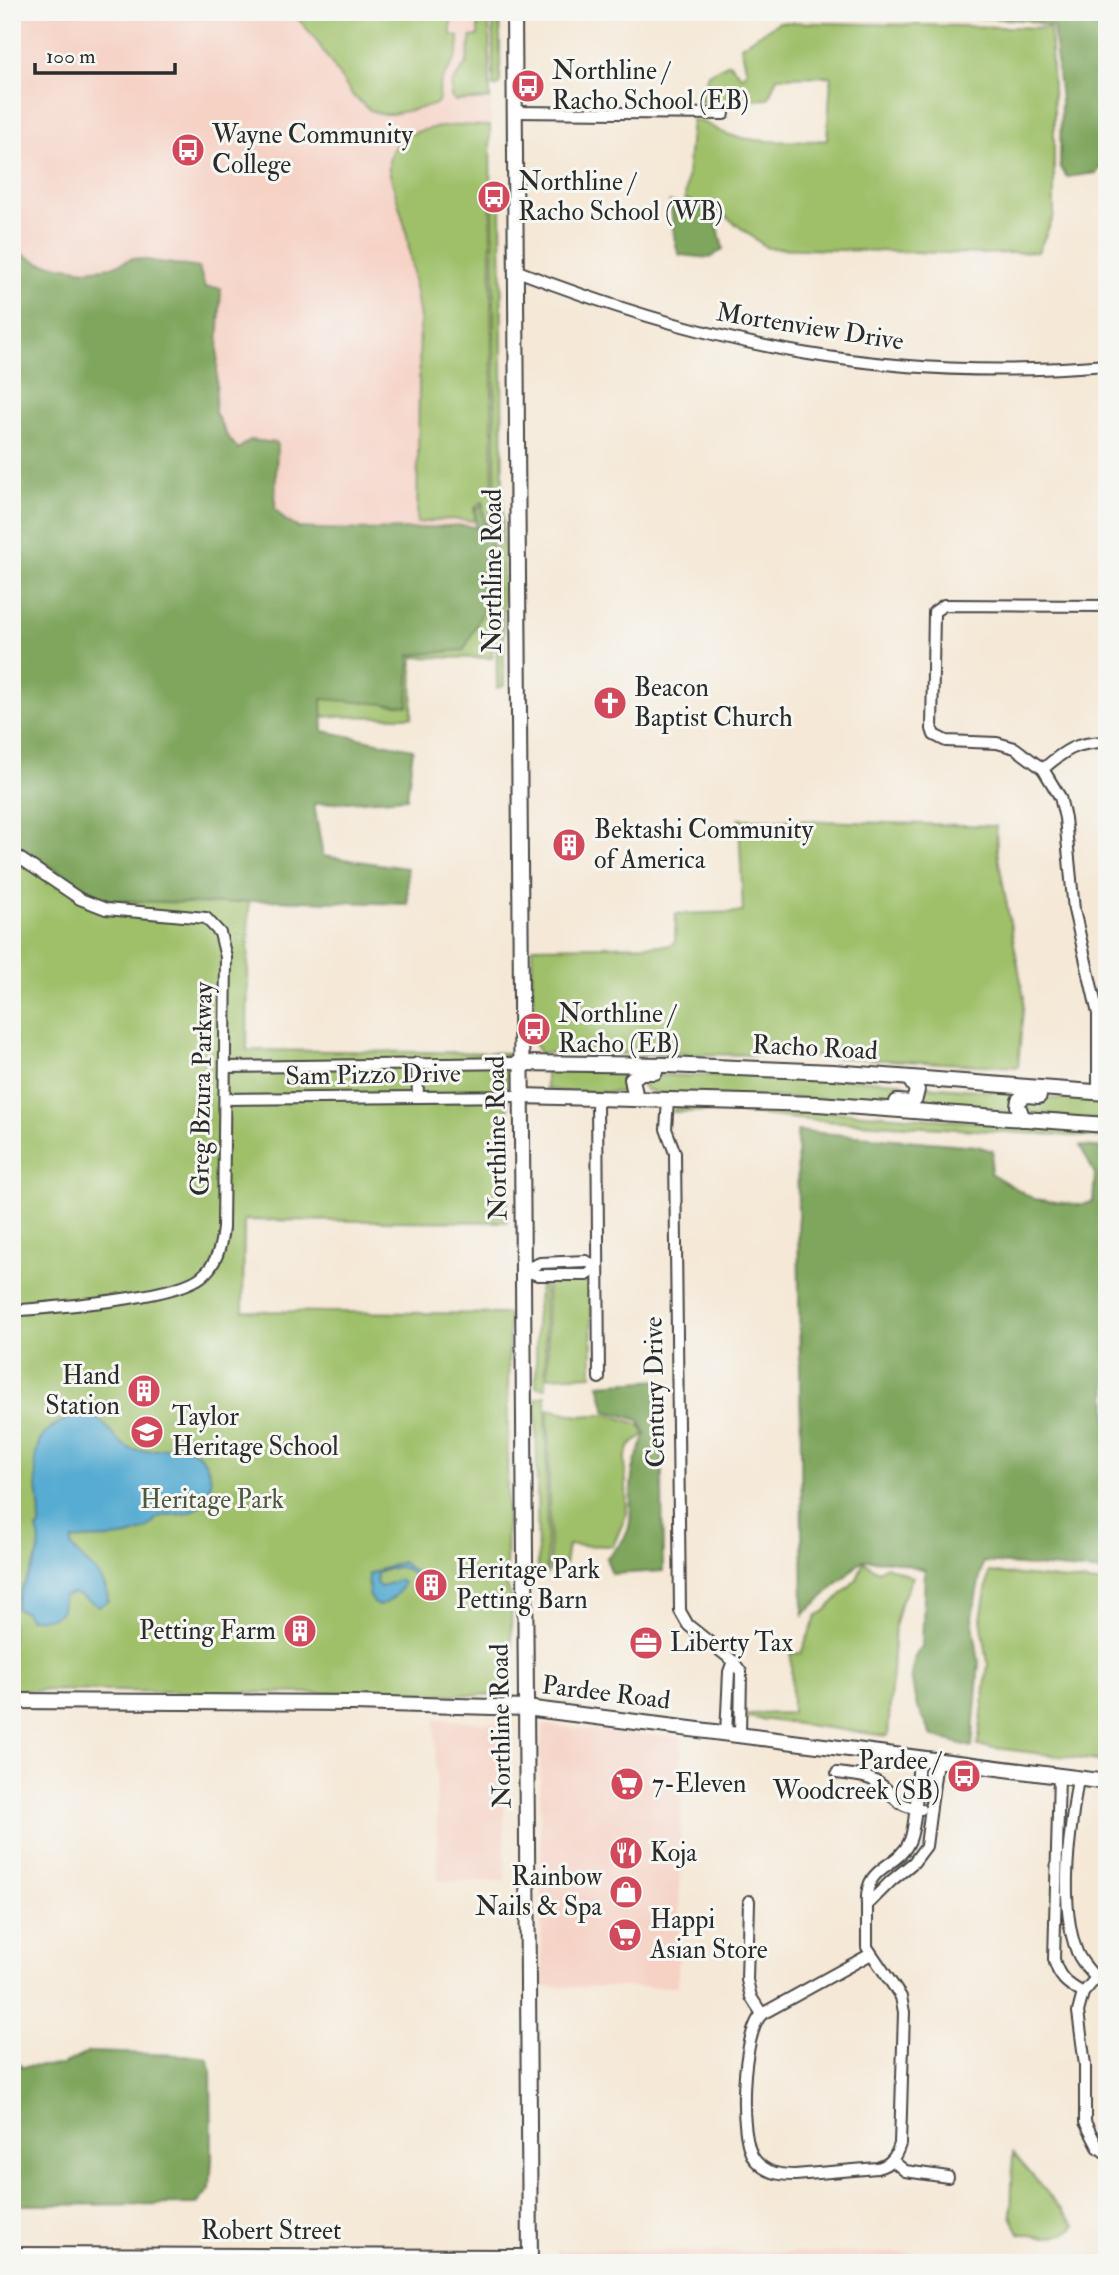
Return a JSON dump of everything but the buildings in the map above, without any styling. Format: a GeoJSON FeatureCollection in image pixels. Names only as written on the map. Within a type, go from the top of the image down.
{"type":"FeatureCollection","features":[{"type":"Feature","properties":{"kind":"main road","name":"Northline Road"},"geometry":{"type":"LineString","coordinates":[[514,12],[530,2259]]}},
{"type":"Feature","properties":{"kind":"main road","name":"Racho Road"},"geometry":{"type":"LineString","coordinates":[[520,1063],[747,1068],[1104,1094]]}},
{"type":"Feature","properties":{"kind":"main road"},"geometry":{"type":"LineString","coordinates":[[636,1099],[632,1079],[640,1072],[693,1073],[747,1068]]}},
{"type":"Feature","properties":{"kind":"main road"},"geometry":{"type":"LineString","coordinates":[[818,1104],[860,1099],[911,1102],[917,1090],[909,1078]]}},
{"type":"Feature","properties":{"kind":"main road"},"geometry":{"type":"LineString","coordinates":[[1023,1119],[1018,1106],[1022,1096],[1072,1098],[1104,1094]]}},
{"type":"Feature","properties":{"kind":"main road"},"geometry":{"type":"LineString","coordinates":[[521,1096],[818,1104],[1107,1125]]}},
{"type":"Feature","properties":{"kind":"main road","name":"Pardee Road"},"geometry":{"type":"LineString","coordinates":[[12,1701],[353,1703],[526,1708],[1107,1782]]}},
{"type":"Feature","properties":{"kind":"street"},"geometry":{"type":"LineString","coordinates":[[514,112],[724,114]]}},
{"type":"Feature","properties":{"kind":"street","name":"Mortenview Drive"},"geometry":{"type":"LineString","coordinates":[[515,270],[656,320],[738,342],[816,356],[883,365],[962,370],[1107,365]]}},
{"type":"Feature","properties":{"kind":"street"},"geometry":{"type":"LineString","coordinates":[[1104,1094],[1102,1013],[1073,910],[1065,818],[1060,797],[1042,769],[1025,754],[997,743],[946,741],[934,735],[932,729],[933,630],[934,612],[938,607],[952,604],[1107,606]]}},
{"type":"Feature","properties":{"kind":"street"},"geometry":{"type":"LineString","coordinates":[[1042,769],[1073,747],[1107,742]]}},
{"type":"Feature","properties":{"kind":"street","name":"Greg Bzura Parkway"},"geometry":{"type":"LineString","coordinates":[[12,852],[80,899],[106,909],[206,918],[220,933],[226,957],[223,1228],[219,1252],[209,1270],[195,1282],[173,1289],[80,1305],[12,1311]]}},
{"type":"Feature","properties":{"kind":"street"},"geometry":{"type":"LineString","coordinates":[[417,1063],[418,1097]]}},
{"type":"Feature","properties":{"kind":"street","name":"Sam Pizzo Drive"},"geometry":{"type":"LineString","coordinates":[[226,1067],[520,1063]]}},
{"type":"Feature","properties":{"kind":"street","name":"Sam Pizzo Drive"},"geometry":{"type":"LineString","coordinates":[[225,1099],[521,1096]]}},
{"type":"Feature","properties":{"kind":"street"},"geometry":{"type":"LineString","coordinates":[[597,1098],[599,1378]]}},
{"type":"Feature","properties":{"kind":"street","name":"Century Drive"},"geometry":{"type":"LineString","coordinates":[[668,1100],[666,1129],[676,1153],[680,1611],[688,1625],[733,1661],[729,1672],[733,1735]]}},
{"type":"Feature","properties":{"kind":"street"},"geometry":{"type":"LineString","coordinates":[[523,1270],[538,1275],[587,1275],[598,1267]]}},
{"type":"Feature","properties":{"kind":"street"},"geometry":{"type":"LineString","coordinates":[[871,1954],[762,2014],[754,2024],[750,2034],[744,2108],[746,2140],[755,2160],[770,2171],[781,2175],[877,2168],[892,2160],[900,2144],[904,2005],[871,1954],[866,1940],[866,1890],[873,1875],[902,1852],[911,1838],[919,1758]]}},
{"type":"Feature","properties":{"kind":"street"},"geometry":{"type":"LineString","coordinates":[[867,1905],[914,1862],[926,1846],[937,1760]]}},
{"type":"Feature","properties":{"kind":"street"},"geometry":{"type":"LineString","coordinates":[[837,1773],[873,1780],[886,1790],[895,1802],[930,1810]]}},
{"type":"Feature","properties":{"kind":"street"},"geometry":{"type":"LineString","coordinates":[[1059,1776],[1054,1959],[1060,1976],[1083,1993]]}},
{"type":"Feature","properties":{"kind":"street"},"geometry":{"type":"LineString","coordinates":[[1078,1778],[1069,1860],[1068,1906],[1070,1927],[1078,1955],[1101,1976],[1083,1993],[1078,2012],[1085,2065],[1085,2122],[1090,2135],[1107,2154]]}},
{"type":"Feature","properties":{"kind":"street"},"geometry":{"type":"LineString","coordinates":[[902,1852],[914,1862]]}},
{"type":"Feature","properties":{"kind":"street"},"geometry":{"type":"LineString","coordinates":[[750,1901],[747,1980],[751,1997],[762,2014]]}},
{"type":"Feature","properties":{"kind":"street"},"geometry":{"type":"LineString","coordinates":[[892,2160],[905,2171],[948,2177]]}},
{"type":"Feature","properties":{"kind":"street","name":"Robert Street"},"geometry":{"type":"LineString","coordinates":[[12,2253],[530,2259]]}},
{"type":"Feature","properties":{"kind":"shaded area"},"geometry":{"type":"Polygon","coordinates":[[[12,12],[490,12],[493,536],[12,531],[12,12]]]}},
{"type":"Feature","properties":{"kind":"shaded area"},"geometry":{"type":"Polygon","coordinates":[[[435,1719],[503,1724],[505,1881],[438,1881],[435,1719]]]}},
{"type":"Feature","properties":{"kind":"shaded area"},"geometry":{"type":"Polygon","coordinates":[[[544,1725],[682,1738],[678,1987],[542,1987],[540,1748],[544,1725]]]}},
{"type":"Feature","properties":{"kind":"shaded area"},"geometry":{"type":"Polygon","coordinates":[[[557,2250],[1107,2255],[1107,2263],[557,2263],[557,2250]]]}},
{"type":"Feature","properties":{"kind":"green space"},"geometry":{"type":"Polygon","coordinates":[[[451,12],[451,35],[459,37],[459,45],[441,83],[438,102],[392,114],[380,114],[370,110],[353,96],[314,37],[293,13],[451,12]]]}},
{"type":"Feature","properties":{"kind":"green space"},"geometry":{"type":"Polygon","coordinates":[[[478,12],[489,12],[490,99],[455,101],[451,97],[452,84],[467,62],[471,37],[478,36],[478,12]]]}},
{"type":"Feature","properties":{"kind":"green space"},"geometry":{"type":"Polygon","coordinates":[[[493,12],[500,12],[500,82],[497,87],[493,87],[493,12]]]}},
{"type":"Feature","properties":{"kind":"green space"},"geometry":{"type":"Polygon","coordinates":[[[877,12],[1079,12],[1107,37],[1107,158],[1096,173],[1067,177],[1060,167],[1061,100],[1053,27],[1026,20],[877,12]]]}},
{"type":"Feature","properties":{"kind":"green space"},"geometry":{"type":"Polygon","coordinates":[[[779,22],[1050,28],[1054,110],[1054,216],[1038,252],[982,254],[767,248],[724,215],[685,199],[692,120],[727,134],[763,141],[827,140],[831,76],[777,77],[768,99],[699,102],[708,74],[729,63],[742,77],[747,72],[741,46],[779,22]]]}},
{"type":"Feature","properties":{"kind":"green space"},"geometry":{"type":"Polygon","coordinates":[[[460,125],[490,126],[493,523],[484,523],[483,502],[474,509],[475,521],[450,519],[417,523],[420,318],[406,230],[389,171],[390,157],[394,147],[411,134],[460,125]]]}},
{"type":"Feature","properties":{"kind":"green space"},"geometry":{"type":"Polygon","coordinates":[[[493,199],[501,199],[504,686],[497,688],[493,199]]]}},
{"type":"Feature","properties":{"kind":"green space"},"geometry":{"type":"Polygon","coordinates":[[[670,202],[715,213],[723,249],[710,258],[680,255],[670,202]]]}},
{"type":"Feature","properties":{"kind":"green space"},"geometry":{"type":"Polygon","coordinates":[[[12,249],[40,263],[86,270],[112,267],[133,258],[199,268],[205,287],[221,288],[215,412],[227,436],[238,449],[250,440],[277,443],[275,509],[285,520],[299,528],[476,528],[475,510],[483,504],[484,524],[491,526],[487,603],[464,650],[410,655],[408,706],[322,699],[323,731],[413,749],[407,798],[314,804],[323,856],[407,868],[408,904],[266,900],[213,904],[105,900],[12,840],[12,249]]]}},
{"type":"Feature","properties":{"kind":"green space","name":"Heritage Park"},"geometry":{"type":"Polygon","coordinates":[[[12,531],[493,536],[492,658],[413,657],[412,717],[251,716],[247,1050],[508,1053],[507,1222],[244,1220],[243,1311],[509,1314],[506,1584],[511,1596],[512,1678],[509,1684],[506,1650],[505,1695],[12,1690],[12,531]]]}},
{"type":"Feature","properties":{"kind":"green space"},"geometry":{"type":"Polygon","coordinates":[[[739,819],[996,826],[997,851],[1024,998],[1018,1067],[788,1055],[540,1053],[534,1044],[533,1034],[532,947],[671,945],[675,941],[676,914],[743,912],[739,819]]]}},
{"type":"Feature","properties":{"kind":"green space"},"geometry":{"type":"Polygon","coordinates":[[[546,1070],[631,1072],[627,1092],[568,1092],[546,1089],[546,1070]]]}},
{"type":"Feature","properties":{"kind":"green space"},"geometry":{"type":"Polygon","coordinates":[[[745,1073],[899,1082],[908,1086],[910,1092],[899,1100],[860,1097],[812,1099],[655,1093],[646,1090],[642,1085],[645,1079],[653,1075],[745,1073]]]}},
{"type":"Feature","properties":{"kind":"green space"},"geometry":{"type":"Polygon","coordinates":[[[924,1086],[1016,1093],[1012,1112],[922,1106],[924,1086]]]}},
{"type":"Feature","properties":{"kind":"green space"},"geometry":{"type":"Polygon","coordinates":[[[1037,1098],[1107,1100],[1107,1121],[1032,1113],[1027,1109],[1027,1104],[1037,1098]]]}},
{"type":"Feature","properties":{"kind":"green space"},"geometry":{"type":"Polygon","coordinates":[[[676,1107],[892,1116],[1107,1132],[1107,1138],[807,1120],[726,1111],[673,1112],[676,1107]]]}},
{"type":"Feature","properties":{"kind":"green space"},"geometry":{"type":"Polygon","coordinates":[[[797,1131],[977,1146],[993,1151],[990,1173],[1034,1199],[1079,1205],[1093,1202],[1095,1174],[1080,1146],[1107,1148],[1107,1572],[983,1562],[972,1617],[979,1662],[972,1747],[932,1736],[916,1704],[911,1675],[915,1656],[922,1646],[925,1570],[892,1561],[863,1560],[803,1615],[797,1131]]]}},
{"type":"Feature","properties":{"kind":"green space"},"geometry":{"type":"Polygon","coordinates":[[[547,1279],[584,1279],[591,1284],[592,1375],[548,1377],[547,1279]]]}},
{"type":"Feature","properties":{"kind":"green space"},"geometry":{"type":"Polygon","coordinates":[[[544,1280],[546,1388],[536,1387],[536,1319],[540,1284],[544,1280]]]}},
{"type":"Feature","properties":{"kind":"green space"},"geometry":{"type":"Polygon","coordinates":[[[661,1380],[663,1571],[612,1574],[606,1558],[617,1548],[628,1530],[633,1472],[646,1434],[639,1420],[606,1411],[599,1384],[661,1380]]]}},
{"type":"Feature","properties":{"kind":"green space"},"geometry":{"type":"Polygon","coordinates":[[[546,1395],[547,1573],[538,1570],[536,1399],[546,1395]]]}},
{"type":"Feature","properties":{"kind":"green space"},"geometry":{"type":"Polygon","coordinates":[[[548,1409],[580,1416],[606,1414],[639,1424],[644,1435],[630,1446],[625,1459],[627,1513],[613,1546],[568,1545],[565,1564],[558,1564],[556,1571],[550,1571],[548,1409]]]}},
{"type":"Feature","properties":{"kind":"green space"},"geometry":{"type":"Polygon","coordinates":[[[864,1562],[878,1571],[886,1566],[913,1577],[900,1604],[895,1624],[888,1736],[746,1717],[746,1714],[792,1713],[791,1654],[801,1653],[817,1615],[824,1612],[857,1579],[864,1562]]]}},
{"type":"Feature","properties":{"kind":"green space"},"geometry":{"type":"Polygon","coordinates":[[[989,1572],[1107,1584],[1107,1762],[978,1746],[988,1663],[981,1619],[989,1572]]]}},
{"type":"Feature","properties":{"kind":"green space"},"geometry":{"type":"Polygon","coordinates":[[[12,2051],[21,2067],[62,2065],[89,2052],[207,2058],[211,2068],[210,2189],[197,2204],[12,2205],[12,2051]]]}},
{"type":"Feature","properties":{"kind":"green space"},"geometry":{"type":"Polygon","coordinates":[[[1013,2153],[1075,2225],[1070,2230],[1050,2237],[1019,2233],[1011,2216],[1013,2153]]]}},
{"type":"Feature","properties":{"kind":"water"},"geometry":{"type":"Polygon","coordinates":[[[84,1414],[99,1420],[120,1442],[134,1450],[178,1447],[196,1452],[208,1468],[210,1489],[205,1500],[196,1509],[155,1519],[150,1526],[133,1535],[72,1540],[71,1546],[76,1553],[104,1583],[108,1601],[99,1606],[77,1595],[68,1595],[63,1597],[60,1613],[47,1618],[29,1619],[25,1612],[16,1609],[21,1589],[39,1551],[36,1456],[39,1443],[47,1431],[62,1421],[84,1414]]]}},
{"type":"Feature","properties":{"kind":"water"},"geometry":{"type":"Polygon","coordinates":[[[402,1562],[418,1575],[419,1579],[399,1567],[377,1573],[376,1583],[380,1587],[399,1580],[403,1583],[393,1597],[378,1606],[369,1595],[369,1574],[402,1562]]]}},
{"type":"Feature","properties":{"kind":"place","name":"Northline / Racho School (EB)"},"geometry":{"type":"Point","coordinates":[528,86]}},
{"type":"Feature","properties":{"kind":"place","name":"Wayne Community College"},"geometry":{"type":"Point","coordinates":[188,150]}},
{"type":"Feature","properties":{"kind":"place","name":"Northline / Racho School (WB)"},"geometry":{"type":"Point","coordinates":[494,197]}},
{"type":"Feature","properties":{"kind":"place","name":"Beacon Baptist Church"},"geometry":{"type":"Point","coordinates":[610,703]}},
{"type":"Feature","properties":{"kind":"place","name":"Bektashi Community of America"},"geometry":{"type":"Point","coordinates":[569,845]}},
{"type":"Feature","properties":{"kind":"place","name":"Northline / Racho (EB)"},"geometry":{"type":"Point","coordinates":[534,1029]}},
{"type":"Feature","properties":{"kind":"place","name":"Hand Station"},"geometry":{"type":"Point","coordinates":[144,1391]}},
{"type":"Feature","properties":{"kind":"place","name":"Taylor Heritage School"},"geometry":{"type":"Point","coordinates":[147,1432]}},
{"type":"Feature","properties":{"kind":"place","name":"Heritage Park Petting Barn"},"geometry":{"type":"Point","coordinates":[431,1585]}},
{"type":"Feature","properties":{"kind":"place","name":"Petting Farm"},"geometry":{"type":"Point","coordinates":[300,1631]}},
{"type":"Feature","properties":{"kind":"place","name":"Liberty Tax"},"geometry":{"type":"Point","coordinates":[646,1643]}},
{"type":"Feature","properties":{"kind":"place","name":"Pardee / Woodcreek (SB)"},"geometry":{"type":"Point","coordinates":[964,1776]}},
{"type":"Feature","properties":{"kind":"place","name":"7-Eleven"},"geometry":{"type":"Point","coordinates":[627,1784]}},
{"type":"Feature","properties":{"kind":"place","name":"Koja"},"geometry":{"type":"Point","coordinates":[626,1853]}},
{"type":"Feature","properties":{"kind":"place","name":"Rainbow Nails & Spa"},"geometry":{"type":"Point","coordinates":[626,1892]}},
{"type":"Feature","properties":{"kind":"place","name":"Happi Asian Store"},"geometry":{"type":"Point","coordinates":[625,1935]}}]}
